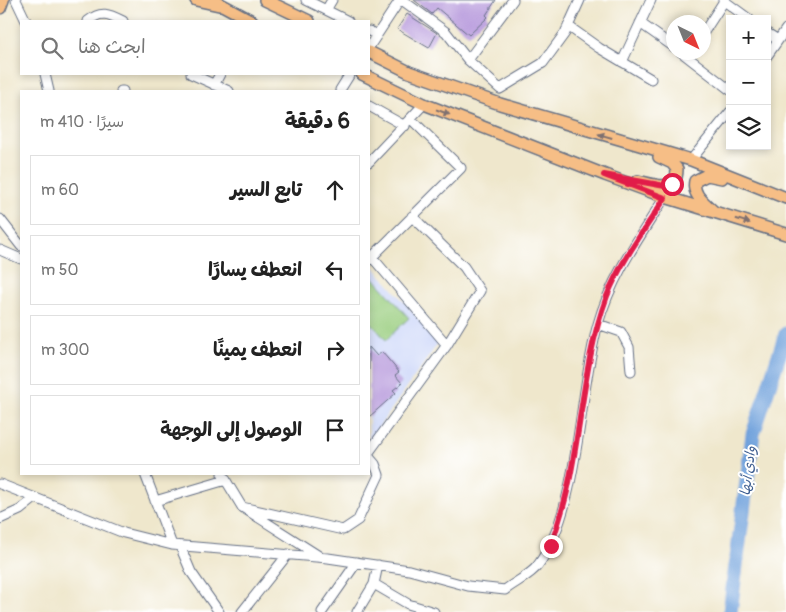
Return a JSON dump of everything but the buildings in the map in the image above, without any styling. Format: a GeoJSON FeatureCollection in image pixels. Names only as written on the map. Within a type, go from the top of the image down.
{"type":"FeatureCollection","features":[{"type":"Feature","properties":{"kind":"main road"},"geometry":{"type":"LineString","coordinates":[[0,8],[3,0]]}},
{"type":"Feature","properties":{"kind":"main road"},"geometry":{"type":"LineString","coordinates":[[196,0],[230,8]]}},
{"type":"Feature","properties":{"kind":"main road"},"geometry":{"type":"LineString","coordinates":[[213,0],[250,20]]}},
{"type":"Feature","properties":{"kind":"main road"},"geometry":{"type":"LineString","coordinates":[[265,0],[307,20]]}},
{"type":"Feature","properties":{"kind":"main road"},"geometry":{"type":"LineString","coordinates":[[370,52],[409,72],[500,104],[691,160],[785,198]]}},
{"type":"Feature","properties":{"kind":"main road"},"geometry":{"type":"LineString","coordinates":[[364,75],[399,90],[424,104],[604,175],[665,198],[786,234]]}},
{"type":"Feature","properties":{"kind":"main road"},"geometry":{"type":"LineString","coordinates":[[604,175],[665,186],[672,184],[677,177],[677,169],[672,163],[633,144]]}},
{"type":"Feature","properties":{"kind":"main road"},"geometry":{"type":"LineString","coordinates":[[713,212],[696,194],[694,188],[695,181],[701,176],[707,175],[753,185]]}},
{"type":"Feature","properties":{"kind":"street"},"geometry":{"type":"LineString","coordinates":[[16,0],[26,20]]}},
{"type":"Feature","properties":{"kind":"street"},"geometry":{"type":"LineString","coordinates":[[306,0],[346,20]]}},
{"type":"Feature","properties":{"kind":"street"},"geometry":{"type":"LineString","coordinates":[[326,10],[332,0]]}},
{"type":"Feature","properties":{"kind":"street"},"geometry":{"type":"LineString","coordinates":[[373,33],[401,0],[446,32],[468,60],[500,89],[543,63],[568,26],[580,0]]}},
{"type":"Feature","properties":{"kind":"street"},"geometry":{"type":"LineString","coordinates":[[468,60],[513,0]]}},
{"type":"Feature","properties":{"kind":"street"},"geometry":{"type":"LineString","coordinates":[[622,62],[651,0]]}},
{"type":"Feature","properties":{"kind":"street"},"geometry":{"type":"LineString","coordinates":[[711,20],[723,0],[743,15]]}},
{"type":"Feature","properties":{"kind":"street"},"geometry":{"type":"LineString","coordinates":[[89,20],[102,13],[110,14],[121,20]]}},
{"type":"Feature","properties":{"kind":"street"},"geometry":{"type":"LineString","coordinates":[[640,23],[666,41]]}},
{"type":"Feature","properties":{"kind":"street"},"geometry":{"type":"LineString","coordinates":[[568,26],[651,79]]}},
{"type":"Feature","properties":{"kind":"street"},"geometry":{"type":"LineString","coordinates":[[771,50],[786,29]]}},
{"type":"Feature","properties":{"kind":"street"},"geometry":{"type":"LineString","coordinates":[[771,35],[778,40]]}},
{"type":"Feature","properties":{"kind":"street"},"geometry":{"type":"LineString","coordinates":[[693,60],[726,87]]}},
{"type":"Feature","properties":{"kind":"street"},"geometry":{"type":"LineString","coordinates":[[45,75],[49,90]]}},
{"type":"Feature","properties":{"kind":"street"},"geometry":{"type":"LineString","coordinates":[[194,75],[221,89]]}},
{"type":"Feature","properties":{"kind":"street"},"geometry":{"type":"LineString","coordinates":[[220,75],[221,89]]}},
{"type":"Feature","properties":{"kind":"street"},"geometry":{"type":"LineString","coordinates":[[341,90],[349,75]]}},
{"type":"Feature","properties":{"kind":"street"},"geometry":{"type":"LineString","coordinates":[[370,161],[424,104]]}},
{"type":"Feature","properties":{"kind":"street"},"geometry":{"type":"LineString","coordinates":[[370,106],[408,122],[461,168],[370,259],[447,345]]}},
{"type":"Feature","properties":{"kind":"street"},"geometry":{"type":"LineString","coordinates":[[691,160],[726,117]]}},
{"type":"Feature","properties":{"kind":"street"},"geometry":{"type":"LineString","coordinates":[[0,484],[124,533],[176,546],[321,557],[409,570],[468,586],[505,590],[537,567],[551,546],[568,488],[587,371],[598,324],[608,294],[624,262],[665,198]]}},
{"type":"Feature","properties":{"kind":"street"},"geometry":{"type":"LineString","coordinates":[[370,451],[447,345],[480,291],[464,267],[412,216]]}},
{"type":"Feature","properties":{"kind":"street"},"geometry":{"type":"LineString","coordinates":[[0,219],[20,245]]}},
{"type":"Feature","properties":{"kind":"street"},"geometry":{"type":"LineString","coordinates":[[0,250],[20,259]]}},
{"type":"Feature","properties":{"kind":"street"},"geometry":{"type":"LineString","coordinates":[[598,324],[621,332],[629,347],[631,372]]}},
{"type":"Feature","properties":{"kind":"street"},"geometry":{"type":"LineString","coordinates":[[242,507],[343,530],[358,520],[379,475],[375,464],[370,458]]}},
{"type":"Feature","properties":{"kind":"street"},"geometry":{"type":"LineString","coordinates":[[145,475],[176,546],[191,572],[219,612]]}},
{"type":"Feature","properties":{"kind":"street"},"geometry":{"type":"LineString","coordinates":[[156,501],[224,477],[242,507],[321,557]]}},
{"type":"Feature","properties":{"kind":"street"},"geometry":{"type":"LineString","coordinates":[[0,519],[20,510],[35,498]]}},
{"type":"Feature","properties":{"kind":"street"},"geometry":{"type":"LineString","coordinates":[[242,612],[288,554]]}},
{"type":"Feature","properties":{"kind":"street"},"geometry":{"type":"LineString","coordinates":[[322,612],[357,562]]}},
{"type":"Feature","properties":{"kind":"street"},"geometry":{"type":"LineString","coordinates":[[358,612],[374,584],[378,566]]}},
{"type":"Feature","properties":{"kind":"street"},"geometry":{"type":"LineString","coordinates":[[374,584],[408,604],[434,612]]}},
{"type":"Feature","properties":{"kind":"shaded area"},"geometry":{"type":"Polygon","coordinates":[[[373,266],[439,342],[370,440],[370,269],[373,266]]]}},
{"type":"Feature","properties":{"kind":"green space"},"geometry":{"type":"Polygon","coordinates":[[[373,277],[409,318],[386,340],[370,322],[370,280],[373,277]]]}},
{"type":"Feature","properties":{"kind":"waterway","name":"وادي أبها"},"geometry":{"type":"LineString","coordinates":[[730,612],[753,434],[786,334]]}},
{"type":"Feature","properties":{"kind":"route"},"geometry":{"type":"LineString","coordinates":[[551,546],[568,488],[587,371],[598,324],[608,294],[624,262],[665,198],[604,175],[630,178],[652,185],[665,186],[672,184]]}}]}
